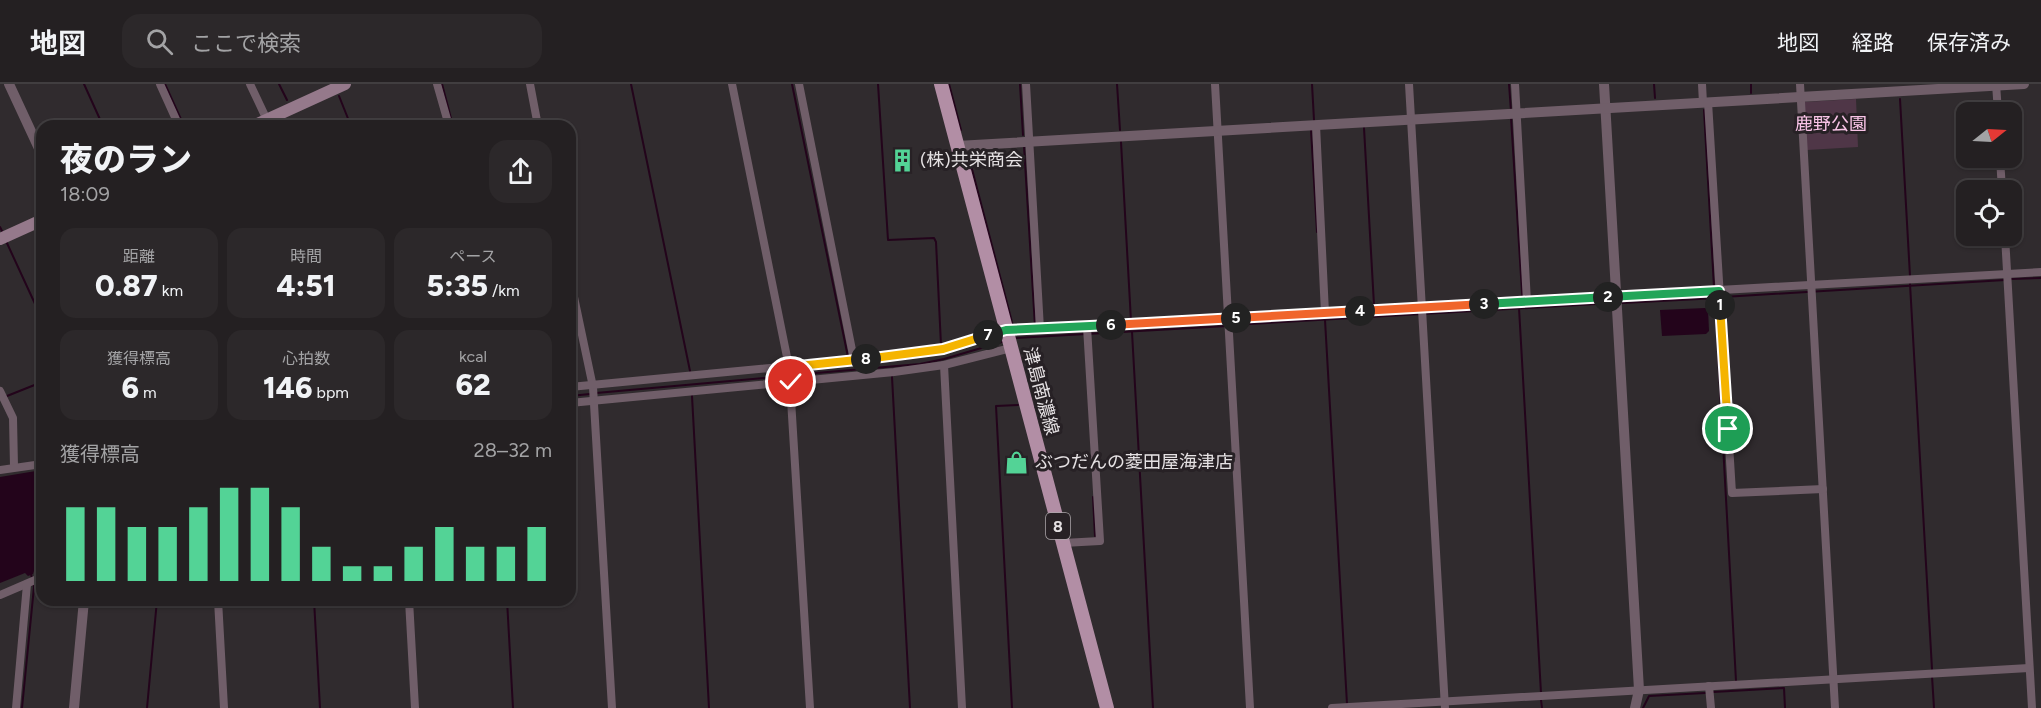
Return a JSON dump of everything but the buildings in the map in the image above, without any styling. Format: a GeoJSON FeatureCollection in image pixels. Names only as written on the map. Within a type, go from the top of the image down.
{"type":"FeatureCollection","features":[{"type":"Feature","properties":{"kind":"main road"},"geometry":{"type":"LineString","coordinates":[[272,120],[345,84]]}},
{"type":"Feature","properties":{"kind":"main road","name":"津島南濃線"},"geometry":{"type":"LineString","coordinates":[[941,84],[1107,708]]}},
{"type":"Feature","properties":{"kind":"main road"},"geometry":{"type":"LineString","coordinates":[[0,239],[36,223]]}},
{"type":"Feature","properties":{"kind":"street"},"geometry":{"type":"LineString","coordinates":[[9,84],[36,142]]}},
{"type":"Feature","properties":{"kind":"street"},"geometry":{"type":"LineString","coordinates":[[159,84],[176,120]]}},
{"type":"Feature","properties":{"kind":"street"},"geometry":{"type":"LineString","coordinates":[[250,84],[269,120]]}},
{"type":"Feature","properties":{"kind":"street"},"geometry":{"type":"LineString","coordinates":[[437,84],[447,120]]}},
{"type":"Feature","properties":{"kind":"street"},"geometry":{"type":"LineString","coordinates":[[530,84],[537,120]]}},
{"type":"Feature","properties":{"kind":"street"},"geometry":{"type":"LineString","coordinates":[[732,84],[789,368],[810,708]]}},
{"type":"Feature","properties":{"kind":"street"},"geometry":{"type":"LineString","coordinates":[[799,84],[854,360]]}},
{"type":"Feature","properties":{"kind":"street"},"geometry":{"type":"LineString","coordinates":[[1026,84],[1040,329]]}},
{"type":"Feature","properties":{"kind":"street"},"geometry":{"type":"LineString","coordinates":[[1215,84],[1250,708]]}},
{"type":"Feature","properties":{"kind":"street"},"geometry":{"type":"LineString","coordinates":[[1409,84],[1445,705]]}},
{"type":"Feature","properties":{"kind":"street"},"geometry":{"type":"LineString","coordinates":[[1515,84],[1513,114],[1524,302]]}},
{"type":"Feature","properties":{"kind":"street"},"geometry":{"type":"LineString","coordinates":[[1604,84],[1639,690],[1635,708]]}},
{"type":"Feature","properties":{"kind":"street"},"geometry":{"type":"LineString","coordinates":[[1702,84],[1706,102],[1732,493],[1823,489]]}},
{"type":"Feature","properties":{"kind":"street"},"geometry":{"type":"LineString","coordinates":[[1800,84],[1835,708]]}},
{"type":"Feature","properties":{"kind":"street"},"geometry":{"type":"LineString","coordinates":[[957,146],[1801,97],[1852,89],[2024,84]]}},
{"type":"Feature","properties":{"kind":"street"},"geometry":{"type":"LineString","coordinates":[[1996,85],[1997,102]]}},
{"type":"Feature","properties":{"kind":"street"},"geometry":{"type":"LineString","coordinates":[[1316,125],[1325,313]]}},
{"type":"Feature","properties":{"kind":"street"},"geometry":{"type":"LineString","coordinates":[[2005,246],[2032,708]]}},
{"type":"Feature","properties":{"kind":"street"},"geometry":{"type":"LineString","coordinates":[[576,402],[894,372],[944,365],[1008,339],[1040,329],[1087,331],[1228,323],[1325,313],[1423,312],[1524,302],[1616,301],[2007,278],[2041,272]]}},
{"type":"Feature","properties":{"kind":"street"},"geometry":{"type":"LineString","coordinates":[[576,307],[594,400],[612,708]]}},
{"type":"Feature","properties":{"kind":"street"},"geometry":{"type":"LineString","coordinates":[[1063,543],[1100,542],[1087,331]]}},
{"type":"Feature","properties":{"kind":"street"},"geometry":{"type":"LineString","coordinates":[[576,387],[789,368],[1008,339]]}},
{"type":"Feature","properties":{"kind":"street"},"geometry":{"type":"LineString","coordinates":[[944,365],[962,708]]}},
{"type":"Feature","properties":{"kind":"street"},"geometry":{"type":"LineString","coordinates":[[0,391],[13,418],[14,467]]}},
{"type":"Feature","properties":{"kind":"street"},"geometry":{"type":"LineString","coordinates":[[0,470],[36,465]]}},
{"type":"Feature","properties":{"kind":"street"},"geometry":{"type":"LineString","coordinates":[[0,594],[36,580]]}},
{"type":"Feature","properties":{"kind":"street"},"geometry":{"type":"LineString","coordinates":[[16,708],[27,584]]}},
{"type":"Feature","properties":{"kind":"street"},"geometry":{"type":"LineString","coordinates":[[74,708],[83,606]]}},
{"type":"Feature","properties":{"kind":"street"},"geometry":{"type":"LineString","coordinates":[[218,606],[224,708]]}},
{"type":"Feature","properties":{"kind":"street"},"geometry":{"type":"LineString","coordinates":[[410,606],[415,708]]}},
{"type":"Feature","properties":{"kind":"street"},"geometry":{"type":"LineString","coordinates":[[1332,708],[1445,705],[1639,690],[2029,668]]}},
{"type":"Feature","properties":{"kind":"street"},"geometry":{"type":"LineString","coordinates":[[1709,686],[1711,708]]}},
{"type":"Feature","properties":{"kind":"green space","name":"鹿野公園"},"geometry":{"type":"Polygon","coordinates":[[[1856,99],[1858,147],[1807,150],[1804,102],[1856,99]]]}},
{"type":"Feature","properties":{"kind":"shaded area"},"geometry":{"type":"Polygon","coordinates":[[[1708,309],[1709,331],[1706,334],[1662,336],[1660,310],[1708,309]]]}},
{"type":"Feature","properties":{"kind":"shaded area"},"geometry":{"type":"Polygon","coordinates":[[[36,471],[36,569],[28,576],[25,573],[0,583],[0,477],[36,471]]]}},
{"type":"Feature","properties":{"kind":"waterway"},"geometry":{"type":"LineString","coordinates":[[84,84],[100,120]]}},
{"type":"Feature","properties":{"kind":"waterway"},"geometry":{"type":"LineString","coordinates":[[165,84],[181,120]]}},
{"type":"Feature","properties":{"kind":"waterway"},"geometry":{"type":"LineString","coordinates":[[279,84],[287,100]]}},
{"type":"Feature","properties":{"kind":"waterway"},"geometry":{"type":"LineString","coordinates":[[442,84],[451,120]]}},
{"type":"Feature","properties":{"kind":"waterway"},"geometry":{"type":"LineString","coordinates":[[631,84],[690,371]]}},
{"type":"Feature","properties":{"kind":"waterway"},"geometry":{"type":"LineString","coordinates":[[792,84],[848,357]]}},
{"type":"Feature","properties":{"kind":"waterway"},"geometry":{"type":"LineString","coordinates":[[878,84],[888,240],[934,238],[941,345]]}},
{"type":"Feature","properties":{"kind":"waterway"},"geometry":{"type":"LineString","coordinates":[[949,84],[961,130]]}},
{"type":"Feature","properties":{"kind":"waterway"},"geometry":{"type":"LineString","coordinates":[[1020,84],[1023,135]]}},
{"type":"Feature","properties":{"kind":"waterway"},"geometry":{"type":"LineString","coordinates":[[1117,84],[1120,130]]}},
{"type":"Feature","properties":{"kind":"waterway"},"geometry":{"type":"LineString","coordinates":[[1312,84],[1314,120]]}},
{"type":"Feature","properties":{"kind":"waterway"},"geometry":{"type":"LineString","coordinates":[[1509,84],[1511,111]]}},
{"type":"Feature","properties":{"kind":"waterway"},"geometry":{"type":"LineString","coordinates":[[1654,84],[1655,98]]}},
{"type":"Feature","properties":{"kind":"waterway"},"geometry":{"type":"LineString","coordinates":[[1751,84],[1751,93]]}},
{"type":"Feature","properties":{"kind":"waterway"},"geometry":{"type":"LineString","coordinates":[[339,96],[349,120]]}},
{"type":"Feature","properties":{"kind":"waterway"},"geometry":{"type":"LineString","coordinates":[[1900,99],[1910,276]]}},
{"type":"Feature","properties":{"kind":"waterway"},"geometry":{"type":"LineString","coordinates":[[1704,110],[1714,287]]}},
{"type":"Feature","properties":{"kind":"waterway"},"geometry":{"type":"LineString","coordinates":[[1511,117],[1523,308]]}},
{"type":"Feature","properties":{"kind":"waterway"},"geometry":{"type":"LineString","coordinates":[[1364,128],[1374,305]]}},
{"type":"Feature","properties":{"kind":"waterway"},"geometry":{"type":"LineString","coordinates":[[1311,130],[1317,232]]}},
{"type":"Feature","properties":{"kind":"waterway"},"geometry":{"type":"LineString","coordinates":[[1121,142],[1131,321]]}},
{"type":"Feature","properties":{"kind":"waterway"},"geometry":{"type":"LineString","coordinates":[[1024,146],[1035,326]]}},
{"type":"Feature","properties":{"kind":"waterway"},"geometry":{"type":"LineString","coordinates":[[968,154],[1013,326]]}},
{"type":"Feature","properties":{"kind":"waterway"},"geometry":{"type":"LineString","coordinates":[[0,227],[2,231]]}},
{"type":"Feature","properties":{"kind":"waterway"},"geometry":{"type":"LineString","coordinates":[[6,241],[36,306]]}},
{"type":"Feature","properties":{"kind":"waterway"},"geometry":{"type":"LineString","coordinates":[[2011,279],[2041,278]]}},
{"type":"Feature","properties":{"kind":"waterway"},"geometry":{"type":"LineString","coordinates":[[1723,297],[2005,280]]}},
{"type":"Feature","properties":{"kind":"waterway"},"geometry":{"type":"LineString","coordinates":[[1910,284],[1932,669]]}},
{"type":"Feature","properties":{"kind":"waterway"},"geometry":{"type":"LineString","coordinates":[[1715,298],[1736,681]]}},
{"type":"Feature","properties":{"kind":"waterway"},"geometry":{"type":"LineString","coordinates":[[1622,303],[1718,298]]}},
{"type":"Feature","properties":{"kind":"waterway"},"geometry":{"type":"LineString","coordinates":[[1232,325],[1613,303]]}},
{"type":"Feature","properties":{"kind":"waterway"},"geometry":{"type":"LineString","coordinates":[[1519,308],[1541,693]]}},
{"type":"Feature","properties":{"kind":"waterway"},"geometry":{"type":"LineString","coordinates":[[1325,320],[1347,704]]}},
{"type":"Feature","properties":{"kind":"waterway"},"geometry":{"type":"LineString","coordinates":[[1014,338],[1227,326]]}},
{"type":"Feature","properties":{"kind":"waterway"},"geometry":{"type":"LineString","coordinates":[[1132,332],[1153,708]]}},
{"type":"Feature","properties":{"kind":"waterway"},"geometry":{"type":"LineString","coordinates":[[793,375],[920,364],[1005,341]]}},
{"type":"Feature","properties":{"kind":"waterway"},"geometry":{"type":"LineString","coordinates":[[596,393],[787,376]]}},
{"type":"Feature","properties":{"kind":"waterway"},"geometry":{"type":"LineString","coordinates":[[892,377],[910,708]]}},
{"type":"Feature","properties":{"kind":"waterway"},"geometry":{"type":"LineString","coordinates":[[7,396],[36,384]]}},
{"type":"Feature","properties":{"kind":"waterway"},"geometry":{"type":"LineString","coordinates":[[576,395],[590,394]]}},
{"type":"Feature","properties":{"kind":"waterway"},"geometry":{"type":"LineString","coordinates":[[692,396],[709,708]]}},
{"type":"Feature","properties":{"kind":"waterway"},"geometry":{"type":"LineString","coordinates":[[1012,708],[996,406],[1018,405]]}},
{"type":"Feature","properties":{"kind":"waterway"},"geometry":{"type":"LineString","coordinates":[[1093,497],[1095,536]]}},
{"type":"Feature","properties":{"kind":"waterway"},"geometry":{"type":"LineString","coordinates":[[22,708],[34,587],[31,574]]}},
{"type":"Feature","properties":{"kind":"waterway"},"geometry":{"type":"LineString","coordinates":[[147,708],[156,606]]}},
{"type":"Feature","properties":{"kind":"waterway"},"geometry":{"type":"LineString","coordinates":[[314,606],[320,708]]}},
{"type":"Feature","properties":{"kind":"waterway"},"geometry":{"type":"LineString","coordinates":[[507,606],[513,708]]}},
{"type":"Feature","properties":{"kind":"waterway"},"geometry":{"type":"LineString","coordinates":[[1932,676],[1934,708]]}},
{"type":"Feature","properties":{"kind":"waterway"},"geometry":{"type":"LineString","coordinates":[[1713,692],[1784,688],[1785,708]]}},
{"type":"Feature","properties":{"kind":"waterway"},"geometry":{"type":"LineString","coordinates":[[1643,708],[1649,696],[1705,693]]}},
{"type":"Feature","properties":{"kind":"waterway"},"geometry":{"type":"LineString","coordinates":[[1541,700],[1542,708]]}},
{"type":"Feature","properties":{"kind":"place","name":"(株)共栄商会"},"geometry":{"type":"Point","coordinates":[902,160]}},
{"type":"Feature","properties":{"kind":"place","name":"ぶつだんの菱田屋海津店"},"geometry":{"type":"Point","coordinates":[1017,462]}},
{"type":"Feature","properties":{"kind":"route"},"geometry":{"type":"LineString","coordinates":[[791,382],[789,367],[943,349],[1006,330],[1719,291],[1728,429]]}}]}
